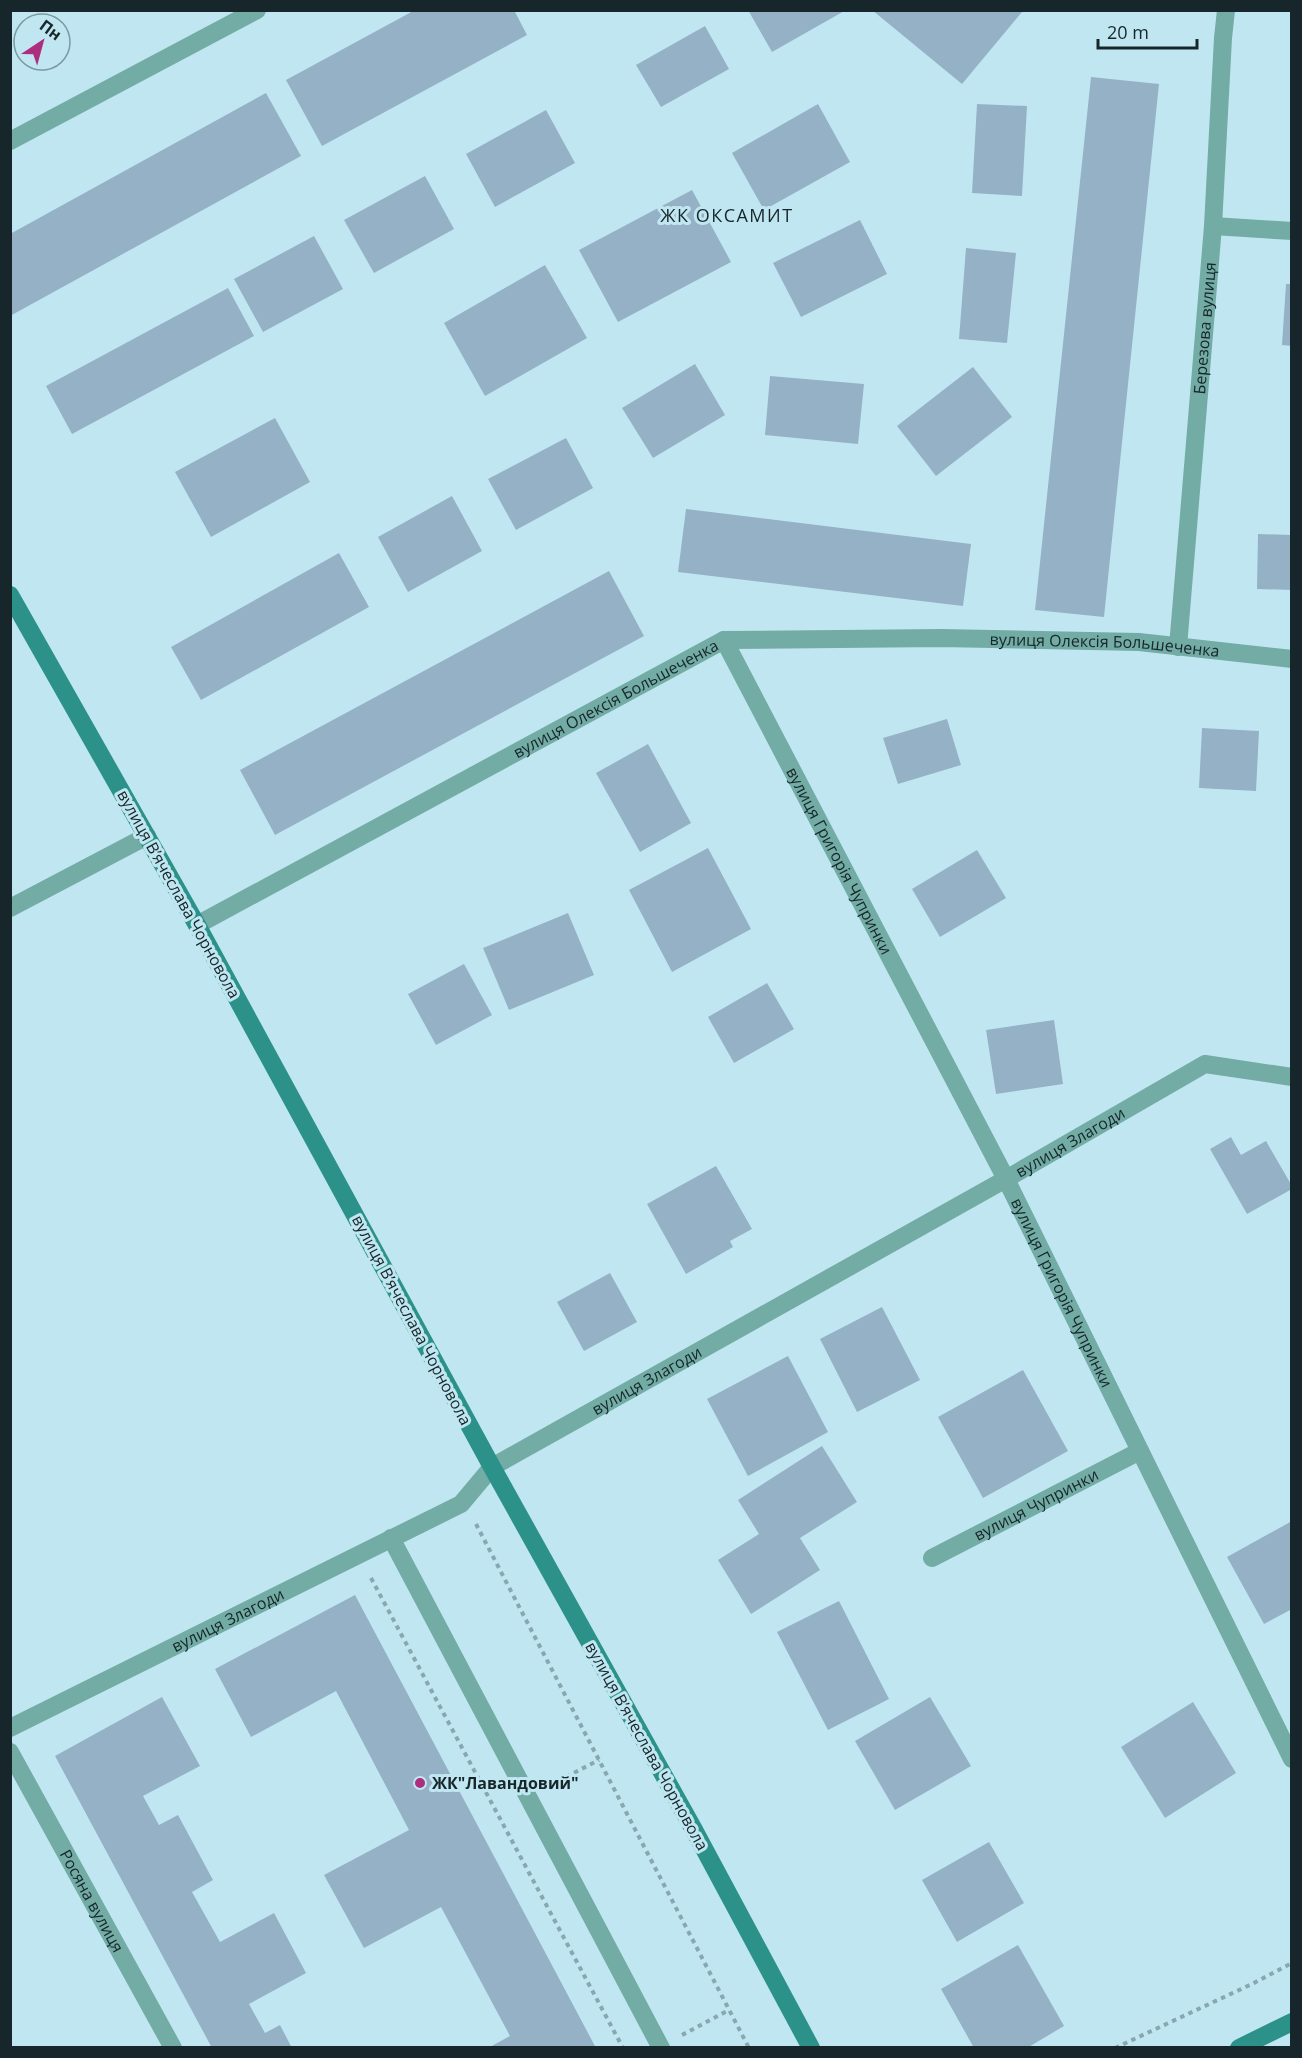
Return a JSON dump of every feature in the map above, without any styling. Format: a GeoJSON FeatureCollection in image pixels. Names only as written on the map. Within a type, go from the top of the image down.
{"type":"FeatureCollection","features":[{"type":"Feature","properties":{"kind":"street"},"geometry":{"type":"LineString","coordinates":[[10,141],[257,10]]}},
{"type":"Feature","properties":{"kind":"street","name":"Березова вулиця"},"geometry":{"type":"LineString","coordinates":[[1178,647],[1213,226],[1226,10]]}},
{"type":"Feature","properties":{"kind":"street"},"geometry":{"type":"LineString","coordinates":[[1213,226],[1292,231]]}},
{"type":"Feature","properties":{"kind":"street","name":"вулиця Вʼячеслава Чорновола"},"geometry":{"type":"LineString","coordinates":[[10,595],[197,925],[492,1467],[693,1828],[811,2048]]}},
{"type":"Feature","properties":{"kind":"street","name":"вулиця Олексія Большеченка"},"geometry":{"type":"LineString","coordinates":[[197,925],[724,640],[941,638],[1138,642],[1292,658]]}},
{"type":"Feature","properties":{"kind":"street","name":"вулиця Григорія Чупринки"},"geometry":{"type":"LineString","coordinates":[[724,640],[1006,1179],[1292,1759]]}},
{"type":"Feature","properties":{"kind":"street"},"geometry":{"type":"LineString","coordinates":[[10,908],[147,836]]}},
{"type":"Feature","properties":{"kind":"street","name":"вулиця Злагоди"},"geometry":{"type":"LineString","coordinates":[[10,1728],[461,1504],[492,1467],[1006,1179],[1205,1064],[1292,1077]]}},
{"type":"Feature","properties":{"kind":"street","name":"вулиця Чупринки"},"geometry":{"type":"LineString","coordinates":[[932,1558],[1140,1450]]}},
{"type":"Feature","properties":{"kind":"street"},"geometry":{"type":"LineString","coordinates":[[391,1538],[661,2047]]}},
{"type":"Feature","properties":{"kind":"street","name":"Росяна вулиця"},"geometry":{"type":"LineString","coordinates":[[10,1752],[173,2048]]}},
{"type":"Feature","properties":{"kind":"street"},"geometry":{"type":"LineString","coordinates":[[1239,2048],[1292,2022]]}},
{"type":"Feature","properties":{"kind":"path"},"geometry":{"type":"LineString","coordinates":[[474,1520],[749,2048]]}},
{"type":"Feature","properties":{"kind":"path"},"geometry":{"type":"LineString","coordinates":[[371,1578],[622,2048]]}},
{"type":"Feature","properties":{"kind":"path"},"geometry":{"type":"LineString","coordinates":[[528,1796],[599,1760]]}},
{"type":"Feature","properties":{"kind":"path"},"geometry":{"type":"LineString","coordinates":[[1115,2048],[1292,1963]]}},
{"type":"Feature","properties":{"kind":"path"},"geometry":{"type":"LineString","coordinates":[[661,2047],[729,2010]]}},
{"type":"Feature","properties":{"kind":"building"},"geometry":{"type":"Polygon","coordinates":[[[415,10],[514,10],[527,35],[322,146],[286,80],[415,10]]]}},
{"type":"Feature","properties":{"kind":"building"},"geometry":{"type":"Polygon","coordinates":[[[748,10],[846,10],[772,52],[748,10]]]}},
{"type":"Feature","properties":{"kind":"building"},"geometry":{"type":"Polygon","coordinates":[[[872,10],[1020,10],[1022,12],[962,84],[872,10]]]}},
{"type":"Feature","properties":{"kind":"building"},"geometry":{"type":"Polygon","coordinates":[[[705,26],[729,69],[661,107],[636,65],[705,26]]]}},
{"type":"Feature","properties":{"kind":"building"},"geometry":{"type":"Polygon","coordinates":[[[1091,77],[1159,84],[1104,617],[1035,610],[1091,77]]]}},
{"type":"Feature","properties":{"kind":"building"},"geometry":{"type":"Polygon","coordinates":[[[266,93],[301,156],[10,316],[10,234],[266,93]]]}},
{"type":"Feature","properties":{"kind":"building"},"geometry":{"type":"Polygon","coordinates":[[[818,104],[850,162],[764,210],[732,153],[818,104]]]}},
{"type":"Feature","properties":{"kind":"building"},"geometry":{"type":"Polygon","coordinates":[[[977,104],[1027,106],[1022,196],[972,193],[977,104]]]}},
{"type":"Feature","properties":{"kind":"building"},"geometry":{"type":"Polygon","coordinates":[[[546,110],[575,163],[495,207],[466,154],[546,110]]]}},
{"type":"Feature","properties":{"kind":"building"},"geometry":{"type":"Polygon","coordinates":[[[425,176],[454,229],[374,273],[344,220],[425,176]]]}},
{"type":"Feature","properties":{"kind":"building"},"geometry":{"type":"Polygon","coordinates":[[[692,190],[731,262],[618,322],[579,250],[692,190]]]}},
{"type":"Feature","properties":{"kind":"building"},"geometry":{"type":"Polygon","coordinates":[[[860,220],[887,274],[801,317],[773,263],[860,220]]]}},
{"type":"Feature","properties":{"kind":"building"},"geometry":{"type":"Polygon","coordinates":[[[314,236],[343,289],[263,332],[234,279],[314,236]]]}},
{"type":"Feature","properties":{"kind":"building"},"geometry":{"type":"Polygon","coordinates":[[[966,248],[1016,253],[1007,343],[959,339],[966,248]]]}},
{"type":"Feature","properties":{"kind":"building"},"geometry":{"type":"Polygon","coordinates":[[[545,265],[587,338],[485,396],[444,323],[545,265]]]}},
{"type":"Feature","properties":{"kind":"building"},"geometry":{"type":"Polygon","coordinates":[[[1286,284],[1292,284],[1292,346],[1282,345],[1286,284]]]}},
{"type":"Feature","properties":{"kind":"building"},"geometry":{"type":"Polygon","coordinates":[[[228,288],[254,336],[72,434],[46,386],[228,288]]]}},
{"type":"Feature","properties":{"kind":"building"},"geometry":{"type":"Polygon","coordinates":[[[695,364],[725,415],[653,458],[622,408],[695,364]]]}},
{"type":"Feature","properties":{"kind":"building"},"geometry":{"type":"Polygon","coordinates":[[[973,367],[1012,417],[936,476],[897,426],[973,367]]]}},
{"type":"Feature","properties":{"kind":"building"},"geometry":{"type":"Polygon","coordinates":[[[770,376],[864,384],[858,444],[765,435],[770,376]]]}},
{"type":"Feature","properties":{"kind":"building"},"geometry":{"type":"Polygon","coordinates":[[[275,418],[310,482],[211,537],[175,472],[275,418]]]}},
{"type":"Feature","properties":{"kind":"building"},"geometry":{"type":"Polygon","coordinates":[[[566,438],[593,488],[516,530],[488,479],[566,438]]]}},
{"type":"Feature","properties":{"kind":"building"},"geometry":{"type":"Polygon","coordinates":[[[452,496],[482,551],[408,592],[378,537],[452,496]]]}},
{"type":"Feature","properties":{"kind":"building"},"geometry":{"type":"Polygon","coordinates":[[[686,509],[971,544],[963,606],[678,572],[686,509]]]}},
{"type":"Feature","properties":{"kind":"building"},"geometry":{"type":"Polygon","coordinates":[[[1258,534],[1292,535],[1292,590],[1257,589],[1258,534]]]}},
{"type":"Feature","properties":{"kind":"building"},"geometry":{"type":"Polygon","coordinates":[[[339,553],[369,607],[201,700],[171,647],[339,553]]]}},
{"type":"Feature","properties":{"kind":"building"},"geometry":{"type":"Polygon","coordinates":[[[609,571],[644,636],[275,835],[240,770],[609,571]]]}},
{"type":"Feature","properties":{"kind":"building"},"geometry":{"type":"Polygon","coordinates":[[[947,719],[961,765],[898,784],[883,738],[947,719]]]}},
{"type":"Feature","properties":{"kind":"building"},"geometry":{"type":"Polygon","coordinates":[[[1202,728],[1259,731],[1256,791],[1199,788],[1202,728]]]}},
{"type":"Feature","properties":{"kind":"building"},"geometry":{"type":"Polygon","coordinates":[[[648,744],[691,823],[640,852],[596,773],[648,744]]]}},
{"type":"Feature","properties":{"kind":"building"},"geometry":{"type":"Polygon","coordinates":[[[708,848],[751,929],[672,972],[629,890],[708,848]]]}},
{"type":"Feature","properties":{"kind":"building"},"geometry":{"type":"Polygon","coordinates":[[[977,850],[1006,898],[940,937],[912,889],[977,850]]]}},
{"type":"Feature","properties":{"kind":"building"},"geometry":{"type":"Polygon","coordinates":[[[568,913],[594,975],[509,1010],[483,948],[568,913]]]}},
{"type":"Feature","properties":{"kind":"building"},"geometry":{"type":"Polygon","coordinates":[[[464,964],[492,1015],[436,1045],[408,994],[464,964]]]}},
{"type":"Feature","properties":{"kind":"building"},"geometry":{"type":"Polygon","coordinates":[[[767,983],[794,1029],[734,1063],[708,1017],[767,983]]]}},
{"type":"Feature","properties":{"kind":"building"},"geometry":{"type":"Polygon","coordinates":[[[1054,1020],[1063,1084],[996,1094],[986,1030],[1054,1020]]]}},
{"type":"Feature","properties":{"kind":"building"},"geometry":{"type":"Polygon","coordinates":[[[1231,1137],[1241,1155],[1266,1141],[1292,1189],[1247,1214],[1210,1149],[1231,1137]]]}},
{"type":"Feature","properties":{"kind":"building"},"geometry":{"type":"Polygon","coordinates":[[[716,1166],[752,1229],[730,1241],[733,1247],[686,1274],[647,1204],[716,1166]]]}},
{"type":"Feature","properties":{"kind":"building"},"geometry":{"type":"Polygon","coordinates":[[[610,1273],[637,1322],[584,1351],[557,1302],[610,1273]]]}},
{"type":"Feature","properties":{"kind":"building"},"geometry":{"type":"Polygon","coordinates":[[[882,1307],[920,1380],[857,1412],[820,1339],[882,1307]]]}},
{"type":"Feature","properties":{"kind":"building"},"geometry":{"type":"Polygon","coordinates":[[[788,1356],[828,1432],[748,1476],[707,1399],[788,1356]]]}},
{"type":"Feature","properties":{"kind":"building"},"geometry":{"type":"Polygon","coordinates":[[[1023,1370],[1068,1451],[983,1498],[938,1417],[1023,1370]]]}},
{"type":"Feature","properties":{"kind":"building"},"geometry":{"type":"Polygon","coordinates":[[[822,1446],[857,1502],[800,1538],[820,1570],[751,1614],[718,1560],[759,1534],[738,1500],[822,1446]]]}},
{"type":"Feature","properties":{"kind":"building"},"geometry":{"type":"Polygon","coordinates":[[[1292,1521],[1292,1609],[1264,1624],[1227,1557],[1292,1521]]]}},
{"type":"Feature","properties":{"kind":"building","name":"ЖК\"Лавандовий\""},"geometry":{"type":"Polygon","coordinates":[[[355,1595],[596,2048],[488,2048],[510,2036],[441,1907],[364,1948],[324,1875],[409,1830],[336,1691],[251,1737],[215,1669],[355,1595]]]}},
{"type":"Feature","properties":{"kind":"building"},"geometry":{"type":"Polygon","coordinates":[[[839,1601],[889,1699],[828,1730],[777,1632],[839,1601]]]}},
{"type":"Feature","properties":{"kind":"building"},"geometry":{"type":"Polygon","coordinates":[[[162,1697],[200,1766],[143,1796],[159,1825],[178,1815],[213,1880],[192,1892],[220,1942],[274,1913],[306,1973],[249,2004],[265,2033],[280,2025],[292,2048],[212,2048],[55,1756],[162,1697]]]}},
{"type":"Feature","properties":{"kind":"building"},"geometry":{"type":"Polygon","coordinates":[[[930,1697],[971,1766],[895,1810],[855,1741],[930,1697]]]}},
{"type":"Feature","properties":{"kind":"building"},"geometry":{"type":"Polygon","coordinates":[[[1193,1702],[1236,1773],[1165,1818],[1121,1747],[1193,1702]]]}},
{"type":"Feature","properties":{"kind":"building"},"geometry":{"type":"Polygon","coordinates":[[[989,1842],[1024,1903],[957,1942],[922,1880],[989,1842]]]}},
{"type":"Feature","properties":{"kind":"building"},"geometry":{"type":"Polygon","coordinates":[[[1018,1945],[1064,2026],[1027,2048],[974,2048],[941,1989],[1018,1945]]]}},
{"type":"Feature","properties":{"kind":"place","name":"ЖК\"Лавандовий\""},"geometry":{"type":"Point","coordinates":[420,1783]}},
{"type":"Feature","properties":{"kind":"district","name":"ЖК ОКСАМИТ"},"geometry":{"type":"Point","coordinates":[727,216]}}]}
